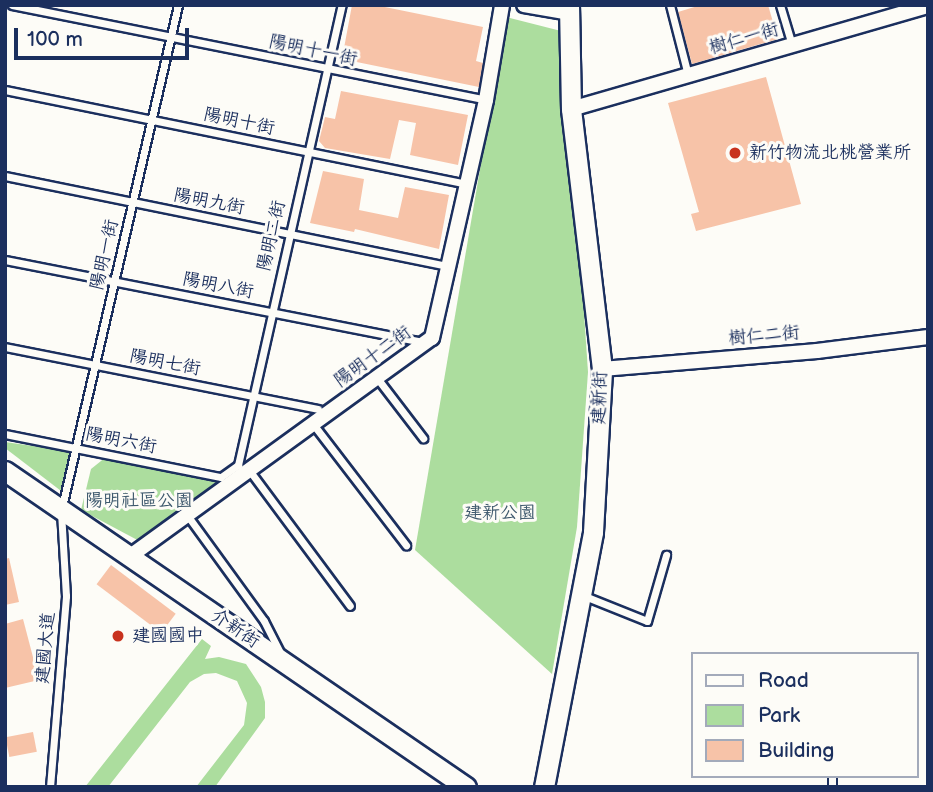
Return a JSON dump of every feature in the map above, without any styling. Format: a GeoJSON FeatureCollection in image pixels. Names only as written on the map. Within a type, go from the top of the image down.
{"type":"FeatureCollection","features":[{"type":"Feature","properties":{"kind":"street","name":"陽明十二街"},"geometry":{"type":"LineString","coordinates":[[129,557],[249,469],[315,416],[432,338],[486,100],[502,5]]}},
{"type":"Feature","properties":{"kind":"street"},"geometry":{"type":"LineString","coordinates":[[524,5],[569,9]]}},
{"type":"Feature","properties":{"kind":"street","name":"樹仁一街"},"geometry":{"type":"LineString","coordinates":[[571,109],[792,45],[890,11],[928,6]]}},
{"type":"Feature","properties":{"kind":"street","name":"建新街"},"geometry":{"type":"LineString","coordinates":[[544,787],[593,532],[602,369],[571,109],[569,9]]}},
{"type":"Feature","properties":{"kind":"street","name":"樹仁二街"},"geometry":{"type":"LineString","coordinates":[[602,369],[817,351],[928,337]]}},
{"type":"Feature","properties":{"kind":"street","name":"介新街"},"geometry":{"type":"LineString","coordinates":[[5,471],[466,787]]}},
{"type":"Feature","properties":{"kind":"lane","name":"陽明十一街"},"geometry":{"type":"LineString","coordinates":[[12,5],[328,71],[486,100]]}},
{"type":"Feature","properties":{"kind":"lane","name":"陽明一街"},"geometry":{"type":"LineString","coordinates":[[61,511],[178,5]]}},
{"type":"Feature","properties":{"kind":"lane","name":"陽明二街"},"geometry":{"type":"LineString","coordinates":[[230,471],[238,465],[288,234],[342,5]]}},
{"type":"Feature","properties":{"kind":"lane"},"geometry":{"type":"LineString","coordinates":[[670,5],[688,75]]}},
{"type":"Feature","properties":{"kind":"lane"},"geometry":{"type":"LineString","coordinates":[[780,5],[792,45]]}},
{"type":"Feature","properties":{"kind":"lane","name":"陽明十街"},"geometry":{"type":"LineString","coordinates":[[5,90],[467,184]]}},
{"type":"Feature","properties":{"kind":"lane","name":"陽明九街"},"geometry":{"type":"LineString","coordinates":[[5,177],[448,266]]}},
{"type":"Feature","properties":{"kind":"lane","name":"陽明八街"},"geometry":{"type":"LineString","coordinates":[[5,260],[425,343]]}},
{"type":"Feature","properties":{"kind":"lane","name":"陽明七街"},"geometry":{"type":"LineString","coordinates":[[5,347],[253,396],[315,416]]}},
{"type":"Feature","properties":{"kind":"lane"},"geometry":{"type":"LineString","coordinates":[[377,377],[423,438]]}},
{"type":"Feature","properties":{"kind":"lane"},"geometry":{"type":"LineString","coordinates":[[315,416],[405,545]]}},
{"type":"Feature","properties":{"kind":"lane","name":"陽明六街"},"geometry":{"type":"LineString","coordinates":[[5,434],[220,477],[230,471]]}},
{"type":"Feature","properties":{"kind":"lane"},"geometry":{"type":"LineString","coordinates":[[249,469],[350,607]]}},
{"type":"Feature","properties":{"kind":"lane","name":"建國大道"},"geometry":{"type":"LineString","coordinates":[[50,787],[66,596],[61,511]]}},
{"type":"Feature","properties":{"kind":"lane"},"geometry":{"type":"LineString","coordinates":[[186,515],[264,621],[286,664]]}},
{"type":"Feature","properties":{"kind":"lane"},"geometry":{"type":"LineString","coordinates":[[582,596],[647,621],[666,555]]}},
{"type":"Feature","properties":{"kind":"green space","name":"建新公園"},"geometry":{"type":"Polygon","coordinates":[[[506,17],[565,32],[588,372],[577,527],[552,674],[415,550],[506,17]]]}},
{"type":"Feature","properties":{"kind":"green space"},"geometry":{"type":"Polygon","coordinates":[[[5,442],[75,452],[65,494],[5,448],[5,442]]]}},
{"type":"Feature","properties":{"kind":"green space","name":"陽明社區公園"},"geometry":{"type":"Polygon","coordinates":[[[106,457],[222,483],[143,543],[81,510],[91,469],[106,457]]]}},
{"type":"Feature","properties":{"kind":"green space"},"geometry":{"type":"Polygon","coordinates":[[[202,639],[211,646],[205,659],[219,657],[246,664],[261,687],[265,702],[265,718],[215,787],[196,787],[244,725],[247,703],[237,681],[216,673],[204,674],[190,682],[108,787],[85,787],[202,639]]]}},
{"type":"Feature","properties":{"kind":"building"},"geometry":{"type":"Polygon","coordinates":[[[352,5],[375,5],[483,27],[476,61],[483,63],[479,87],[342,59],[352,5]]]}},
{"type":"Feature","properties":{"kind":"building"},"geometry":{"type":"Polygon","coordinates":[[[701,5],[768,5],[778,39],[692,64],[678,12],[701,5]]]}},
{"type":"Feature","properties":{"kind":"building","name":"新竹物流北桃營業所"},"geometry":{"type":"Polygon","coordinates":[[[766,77],[801,204],[696,231],[691,214],[699,212],[668,103],[766,77]]]}},
{"type":"Feature","properties":{"kind":"building"},"geometry":{"type":"Polygon","coordinates":[[[341,91],[468,115],[458,165],[410,155],[416,123],[399,120],[390,159],[325,148],[319,141],[325,117],[335,119],[341,91]]]}},
{"type":"Feature","properties":{"kind":"building"},"geometry":{"type":"Polygon","coordinates":[[[323,171],[364,179],[359,210],[398,218],[405,187],[449,195],[439,249],[355,229],[354,232],[310,223],[323,171]]]}},
{"type":"Feature","properties":{"kind":"building"},"geometry":{"type":"Polygon","coordinates":[[[9,558],[19,602],[5,605],[5,559],[9,558]]]}},
{"type":"Feature","properties":{"kind":"building"},"geometry":{"type":"Polygon","coordinates":[[[111,565],[176,614],[161,633],[97,584],[111,565]]]}},
{"type":"Feature","properties":{"kind":"building"},"geometry":{"type":"Polygon","coordinates":[[[23,619],[39,680],[5,688],[5,624],[23,619]]]}},
{"type":"Feature","properties":{"kind":"building"},"geometry":{"type":"Polygon","coordinates":[[[33,732],[37,752],[9,757],[6,737],[33,732]]]}},
{"type":"Feature","properties":{"kind":"place","name":"新竹物流北桃營業所"},"geometry":{"type":"Point","coordinates":[735,153]}},
{"type":"Feature","properties":{"kind":"place","name":"建國國中"},"geometry":{"type":"Point","coordinates":[118,636]}}]}
